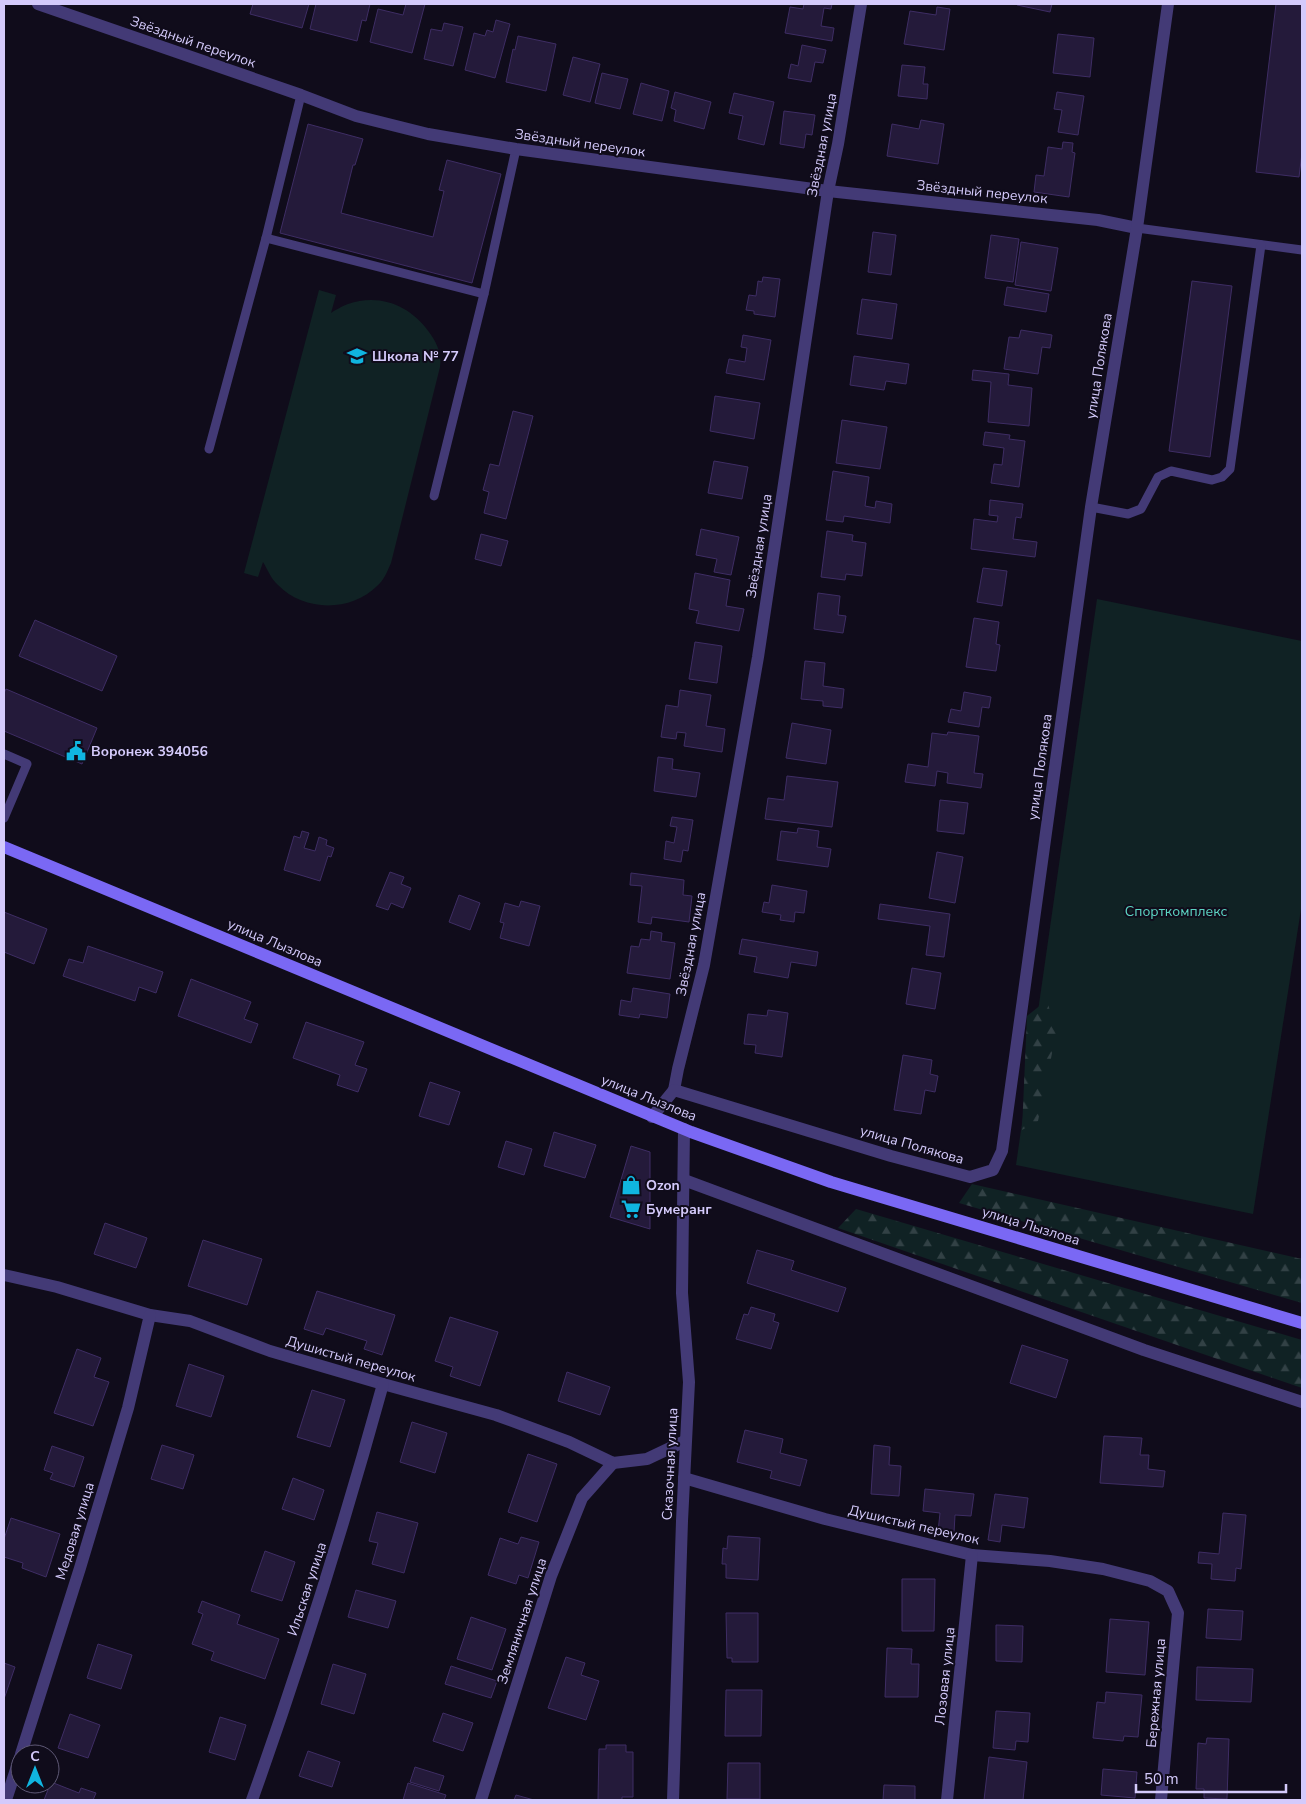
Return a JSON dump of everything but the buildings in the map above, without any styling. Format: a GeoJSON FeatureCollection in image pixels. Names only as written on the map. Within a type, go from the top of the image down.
{"type":"FeatureCollection","features":[{"type":"Feature","properties":{"kind":"main road","name":"улица Лызлова"},"geometry":{"type":"LineString","coordinates":[[4,847],[684,1129],[830,1182],[1302,1323]]}},
{"type":"Feature","properties":{"kind":"street","name":"Звёздный переулок"},"geometry":{"type":"LineString","coordinates":[[38,4],[301,95],[356,116],[428,134],[516,149],[828,191],[1098,220],[1137,228]]}},
{"type":"Feature","properties":{"kind":"street","name":"Звёздная улица"},"geometry":{"type":"LineString","coordinates":[[674,1090],[704,965],[756,666],[828,191],[838,144],[861,4]]}},
{"type":"Feature","properties":{"kind":"street","name":"улица Полякова"},"geometry":{"type":"LineString","coordinates":[[674,1090],[882,1153],[970,1177],[993,1170],[1002,1151],[1091,507],[1137,228],[1168,4]]}},
{"type":"Feature","properties":{"kind":"street"},"geometry":{"type":"LineString","coordinates":[[652,1117],[674,1090]]}},
{"type":"Feature","properties":{"kind":"street","name":"Сказочная улица"},"geometry":{"type":"LineString","coordinates":[[673,1800],[685,1441],[689,1382],[682,1293],[684,1129]]}},
{"type":"Feature","properties":{"kind":"street"},"geometry":{"type":"LineString","coordinates":[[684,1180],[1144,1350],[1302,1402]]}},
{"type":"Feature","properties":{"kind":"street","name":"Душистый переулок"},"geometry":{"type":"LineString","coordinates":[[4,1275],[57,1287],[150,1315],[190,1321],[270,1351],[496,1414],[569,1442],[613,1463]]}},
{"type":"Feature","properties":{"kind":"street","name":"Медовая улица"},"geometry":{"type":"LineString","coordinates":[[25,1744],[128,1408],[150,1315]]}},
{"type":"Feature","properties":{"kind":"street","name":"Ильская улица"},"geometry":{"type":"LineString","coordinates":[[252,1800],[288,1697],[351,1502],[383,1384]]}},
{"type":"Feature","properties":{"kind":"street"},"geometry":{"type":"LineString","coordinates":[[613,1463],[646,1459],[685,1441]]}},
{"type":"Feature","properties":{"kind":"street","name":"Земляничная улица"},"geometry":{"type":"LineString","coordinates":[[481,1800],[550,1576],[582,1498],[613,1463]]}},
{"type":"Feature","properties":{"kind":"street","name":"Душистый переулок"},"geometry":{"type":"LineString","coordinates":[[684,1478],[825,1519],[972,1556],[1050,1562],[1104,1569],[1150,1581],[1168,1591]]}},
{"type":"Feature","properties":{"kind":"street","name":"Лозовая улица"},"geometry":{"type":"LineString","coordinates":[[947,1800],[972,1556]]}},
{"type":"Feature","properties":{"kind":"street","name":"Бережная улица"},"geometry":{"type":"LineString","coordinates":[[1161,1800],[1178,1613],[1168,1591]]}},
{"type":"Feature","properties":{"kind":"lane"},"geometry":{"type":"LineString","coordinates":[[209,449],[266,238],[301,95]]}},
{"type":"Feature","properties":{"kind":"lane"},"geometry":{"type":"LineString","coordinates":[[434,496],[484,294],[516,149]]}},
{"type":"Feature","properties":{"kind":"lane"},"geometry":{"type":"LineString","coordinates":[[1137,228],[1302,250]]}},
{"type":"Feature","properties":{"kind":"lane"},"geometry":{"type":"LineString","coordinates":[[266,238],[484,294]]}},
{"type":"Feature","properties":{"kind":"lane"},"geometry":{"type":"LineString","coordinates":[[1091,507],[1128,514],[1140,509],[1158,477],[1171,471],[1212,480],[1222,477],[1230,469],[1261,245]]}},
{"type":"Feature","properties":{"kind":"lane"},"geometry":{"type":"LineString","coordinates":[[4,754],[26,764],[4,818]]}},
{"type":"Feature","properties":{"kind":"green space"},"geometry":{"type":"Polygon","coordinates":[[[319,290],[336,295],[331,313],[348,304],[371,300],[382,301],[403,308],[413,315],[429,332],[438,349],[440,358],[440,367],[388,570],[379,584],[366,595],[354,601],[328,605],[314,604],[289,594],[273,580],[263,562],[258,577],[244,573],[319,290]]]}},
{"type":"Feature","properties":{"kind":"green space","name":"Спорткомплекс"},"geometry":{"type":"Polygon","coordinates":[[[1097,599],[1302,641],[1302,903],[1253,1214],[1016,1165],[1097,599]]]}},
{"type":"Feature","properties":{"kind":"green space"},"geometry":{"type":"Polygon","coordinates":[[[1047,1000],[1056,1034],[1038,1121],[1022,1130],[1027,1016],[1047,1000]]]}},
{"type":"Feature","properties":{"kind":"green space"},"geometry":{"type":"Polygon","coordinates":[[[972,1184],[1302,1259],[1302,1303],[959,1203],[972,1184]]]}},
{"type":"Feature","properties":{"kind":"green space"},"geometry":{"type":"Polygon","coordinates":[[[856,1209],[1302,1340],[1302,1388],[838,1228],[856,1209]]]}},
{"type":"Feature","properties":{"kind":"place","name":"Школа № 77"},"geometry":{"type":"Point","coordinates":[357,356]}},
{"type":"Feature","properties":{"kind":"place","name":"Воронеж 394056"},"geometry":{"type":"Point","coordinates":[76,751]}},
{"type":"Feature","properties":{"kind":"place","name":"Ozon"},"geometry":{"type":"Point","coordinates":[631,1185]}},
{"type":"Feature","properties":{"kind":"place","name":"Бумеранг"},"geometry":{"type":"Point","coordinates":[631,1209]}}]}
